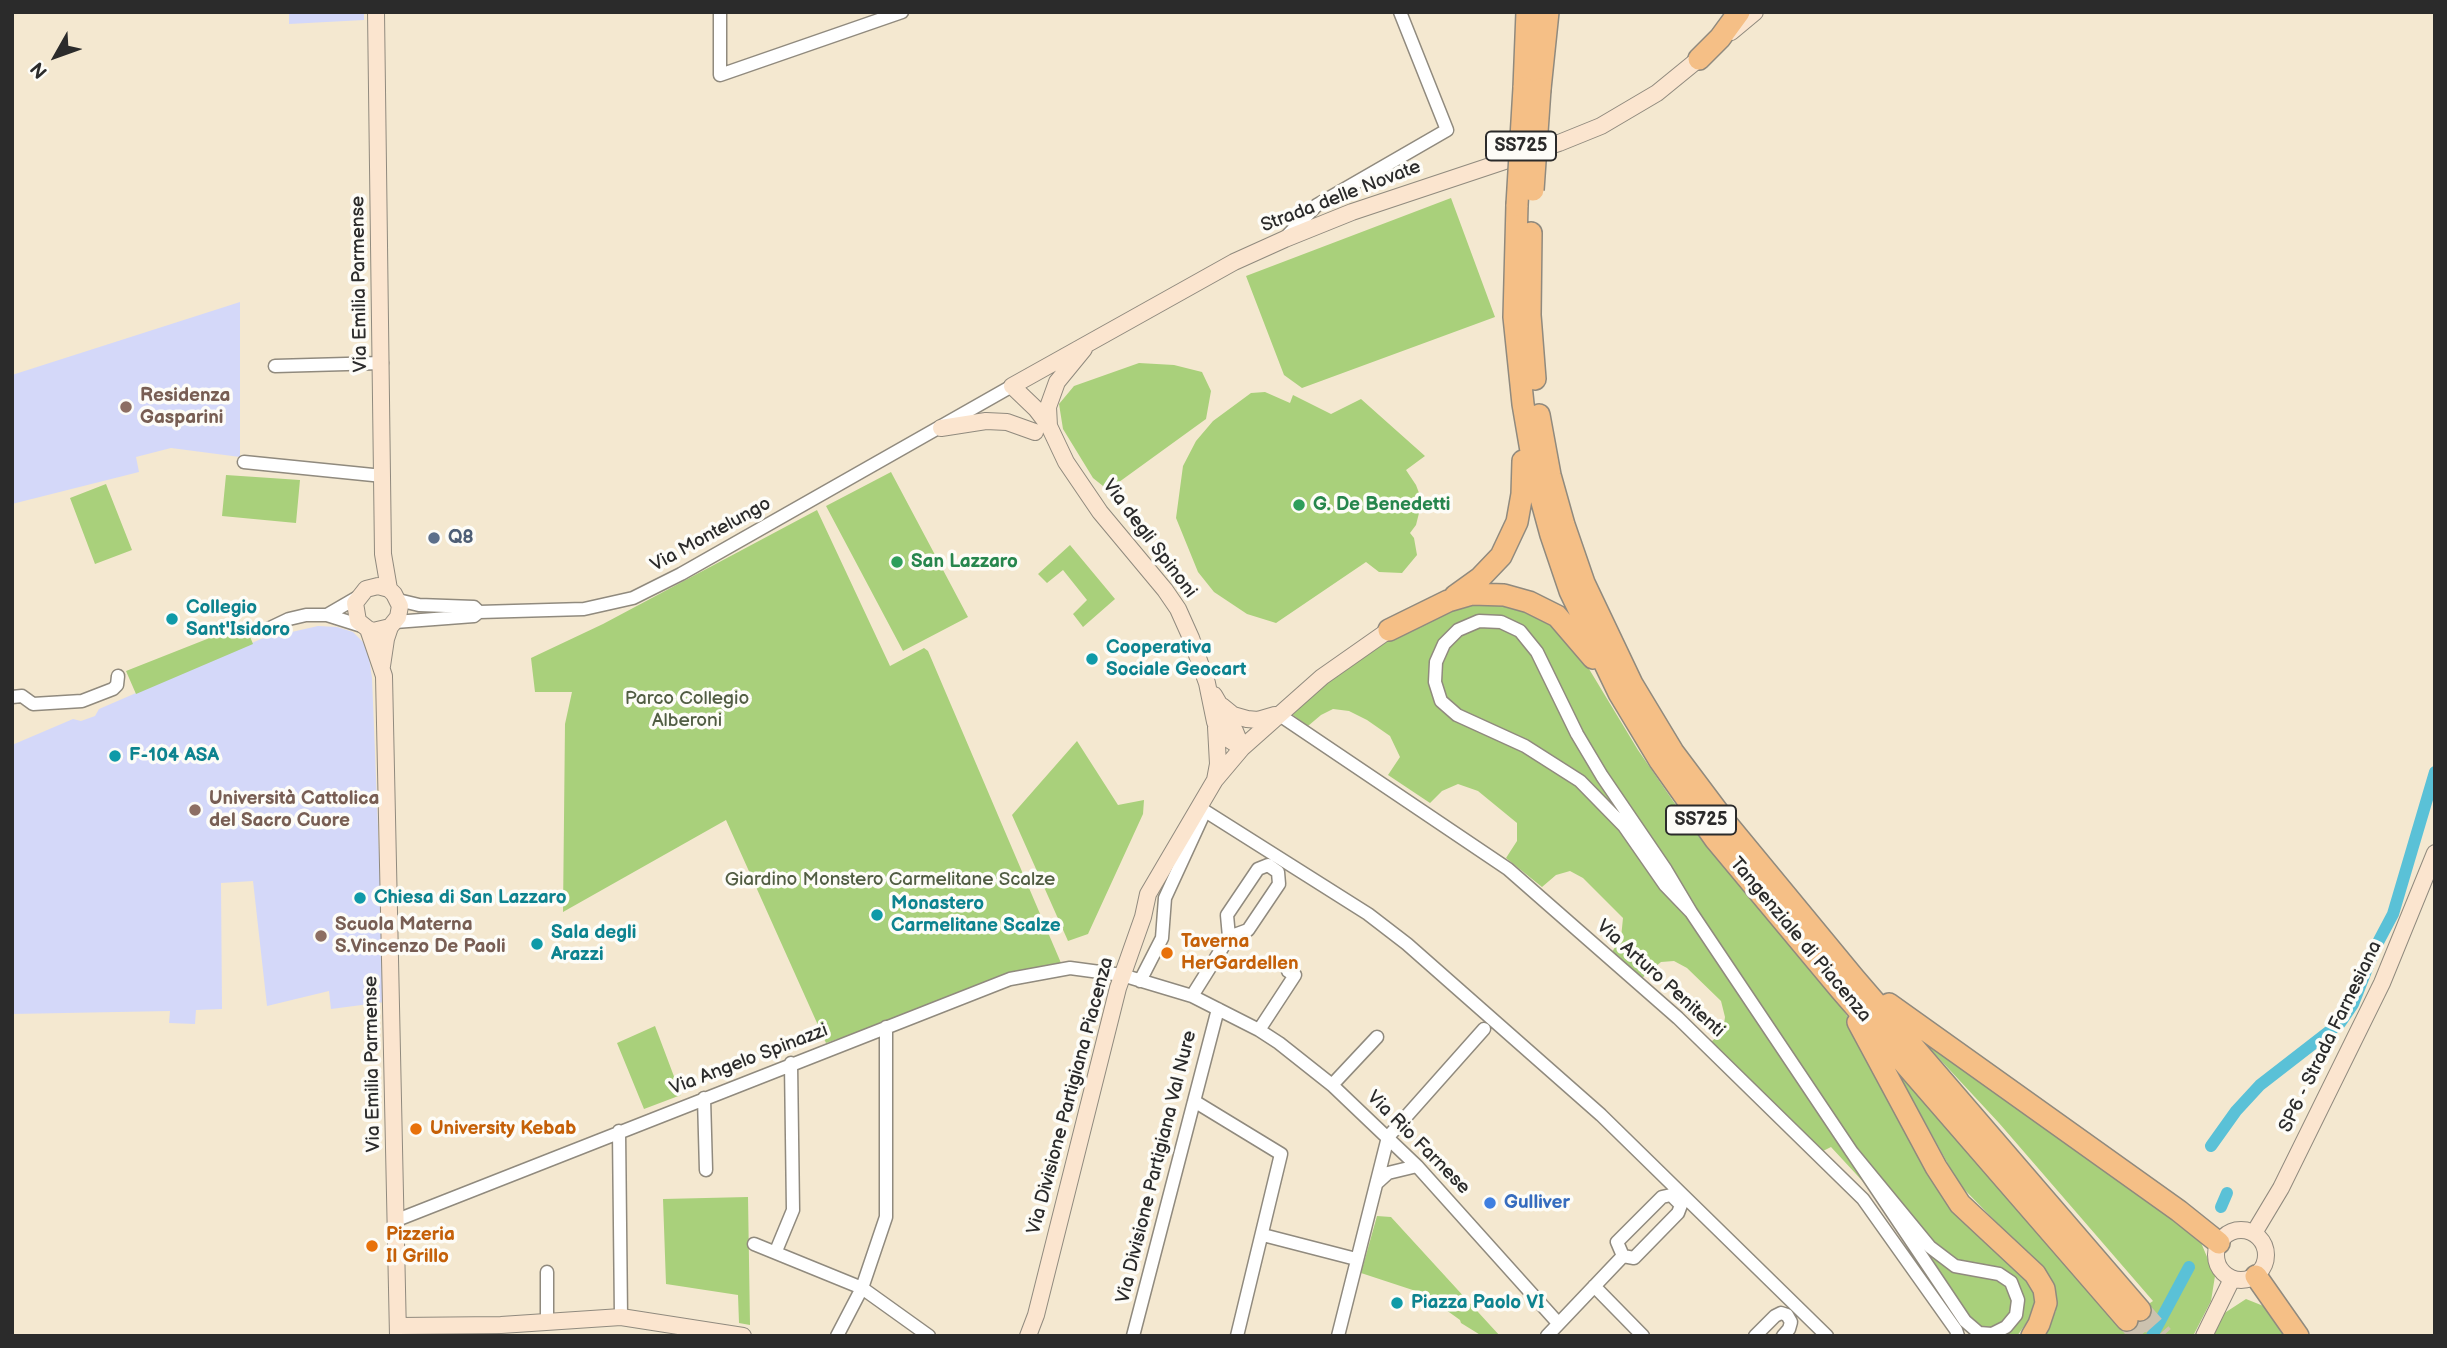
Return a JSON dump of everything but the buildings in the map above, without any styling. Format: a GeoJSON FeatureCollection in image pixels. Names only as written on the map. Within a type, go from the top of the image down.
{"type":"FeatureCollection","features":[{"type":"Feature","properties":{"kind":"highway","name":"Tangenziale di Piacenza"},"geometry":{"type":"LineString","coordinates":[[1527,12],[1532,88]]}},
{"type":"Feature","properties":{"kind":"highway","name":"Tangenziale di Piacenza"},"geometry":{"type":"LineString","coordinates":[[1542,12],[1532,88],[1525,204],[1514,317],[1523,404],[1536,480],[1570,591],[1619,693],[1660,761],[1715,839],[1847,983],[2133,1315]]}},
{"type":"Feature","properties":{"kind":"highway"},"geometry":{"type":"LineString","coordinates":[[1532,88],[1548,12]]}},
{"type":"Feature","properties":{"kind":"highway"},"geometry":{"type":"LineString","coordinates":[[1699,59],[1720,38],[1739,12]]}},
{"type":"Feature","properties":{"kind":"highway","name":"Tangenziale di Piacenza"},"geometry":{"type":"LineString","coordinates":[[1525,204],[1536,400],[1554,488],[1584,583],[1632,684],[1674,752],[1847,983]]}},
{"type":"Feature","properties":{"kind":"highway"},"geometry":{"type":"LineString","coordinates":[[1389,630],[1448,601],[1480,578],[1501,556],[1517,522],[1522,494],[1523,404]]}},
{"type":"Feature","properties":{"kind":"highway"},"geometry":{"type":"LineString","coordinates":[[1448,601],[1472,594],[1504,595],[1530,602],[1557,616],[1583,643],[1619,693]]}},
{"type":"Feature","properties":{"kind":"highway"},"geometry":{"type":"LineString","coordinates":[[1847,983],[1935,1039],[2158,1196],[2219,1243]]}},
{"type":"Feature","properties":{"kind":"highway"},"geometry":{"type":"LineString","coordinates":[[1847,983],[1936,1167],[1959,1204],[2035,1275],[2044,1289],[2046,1303],[2032,1336]]}},
{"type":"Feature","properties":{"kind":"highway"},"geometry":{"type":"LineString","coordinates":[[2256,1276],[2298,1336]]}},
{"type":"Feature","properties":{"kind":"street","name":"Via Emilia Parmense"},"geometry":{"type":"LineString","coordinates":[[376,12],[383,554],[400,612],[393,625],[382,666],[386,725],[398,1331]]}},
{"type":"Feature","properties":{"kind":"street"},"geometry":{"type":"LineString","coordinates":[[720,12],[720,75],[902,12]]}},
{"type":"Feature","properties":{"kind":"street"},"geometry":{"type":"LineString","coordinates":[[1285,239],[1317,205],[1447,130],[1400,12]]}},
{"type":"Feature","properties":{"kind":"street","name":"Strada delle Novate"},"geometry":{"type":"LineString","coordinates":[[941,428],[1090,341],[1234,262],[1352,212],[1601,127],[1657,93],[1755,12]]}},
{"type":"Feature","properties":{"kind":"street"},"geometry":{"type":"LineString","coordinates":[[941,428],[986,421],[1042,429],[1057,382],[1090,341]]}},
{"type":"Feature","properties":{"kind":"street"},"geometry":{"type":"LineString","coordinates":[[275,366],[382,363]]}},
{"type":"Feature","properties":{"kind":"street","name":"Via degli Spinoni"},"geometry":{"type":"LineString","coordinates":[[1012,386],[1026,399],[1042,429],[1100,512],[1178,609],[1207,683],[1215,722],[1218,764],[1215,780]]}},
{"type":"Feature","properties":{"kind":"street","name":"Via Montelungo"},"geometry":{"type":"LineString","coordinates":[[393,625],[474,616],[479,612],[584,609],[633,598],[662,585],[941,428]]}},
{"type":"Feature","properties":{"kind":"street"},"geometry":{"type":"LineString","coordinates":[[244,462],[383,476]]}},
{"type":"Feature","properties":{"kind":"street","name":"Via Emilia Parmense"},"geometry":{"type":"LineString","coordinates":[[382,666],[365,628],[355,615],[377,560],[383,554]]}},
{"type":"Feature","properties":{"kind":"street"},"geometry":{"type":"LineString","coordinates":[[327,615],[377,586],[393,595]]}},
{"type":"Feature","properties":{"kind":"street","name":"Via Montelungo"},"geometry":{"type":"LineString","coordinates":[[393,595],[419,605],[474,607],[479,612]]}},
{"type":"Feature","properties":{"kind":"street"},"geometry":{"type":"LineString","coordinates":[[268,629],[306,615],[327,615],[379,631],[393,625]]}},
{"type":"Feature","properties":{"kind":"street"},"geometry":{"type":"LineString","coordinates":[[1691,912],[1665,885],[1624,826],[1580,781],[1525,746],[1457,715],[1441,701],[1435,682],[1436,662],[1444,644],[1458,630],[1479,621],[1502,622],[1520,631],[1529,641],[1577,734],[1691,912],[1851,1151],[1965,1321],[1979,1334],[1992,1334],[2006,1327],[2016,1315],[2018,1300],[2011,1282],[1999,1274],[1955,1266],[1930,1247],[1851,1151]]}},
{"type":"Feature","properties":{"kind":"street","name":"Via Divisione Partigiana Piacenza"},"geometry":{"type":"LineString","coordinates":[[1028,1336],[1036,1315],[1122,975],[1148,894],[1215,780],[1242,748],[1322,677],[1389,630]]}},
{"type":"Feature","properties":{"kind":"street"},"geometry":{"type":"LineString","coordinates":[[12,697],[22,696],[33,704],[82,701],[113,689],[117,685],[118,676]]}},
{"type":"Feature","properties":{"kind":"street","name":"Via degli Spinoni"},"geometry":{"type":"LineString","coordinates":[[1207,683],[1242,748]]}},
{"type":"Feature","properties":{"kind":"street"},"geometry":{"type":"LineString","coordinates":[[1220,704],[1233,715],[1247,719],[1258,720],[1278,714]]}},
{"type":"Feature","properties":{"kind":"street","name":"Via Arturo Penitenti"},"geometry":{"type":"LineString","coordinates":[[1278,714],[1508,869],[1678,1018],[1863,1199],[1958,1336]]}},
{"type":"Feature","properties":{"kind":"street"},"geometry":{"type":"LineString","coordinates":[[1215,722],[1225,737],[1242,748]]}},
{"type":"Feature","properties":{"kind":"street"},"geometry":{"type":"LineString","coordinates":[[1140,981],[1162,938],[1165,898],[1205,811],[1368,914],[1407,944],[1601,1115],[1827,1336]]}},
{"type":"Feature","properties":{"kind":"street","name":"SP6 - Strada Farnesiana"},"geometry":{"type":"LineString","coordinates":[[2254,1233],[2281,1188],[2382,984],[2435,853]]}},
{"type":"Feature","properties":{"kind":"street"},"geometry":{"type":"LineString","coordinates":[[1192,996],[1229,937],[1227,915],[1258,869],[1268,865],[1278,872],[1279,884],[1248,930],[1229,937]]}},
{"type":"Feature","properties":{"kind":"street","name":"Via Angelo Spinazzi"},"geometry":{"type":"LineString","coordinates":[[397,1220],[1010,979],[1070,968],[1122,975]]}},
{"type":"Feature","properties":{"kind":"street"},"geometry":{"type":"LineString","coordinates":[[1259,1030],[1295,975],[1288,971]]}},
{"type":"Feature","properties":{"kind":"street","name":"Via Rio Farnese"},"geometry":{"type":"LineString","coordinates":[[1122,975],[1192,996],[1259,1030],[1332,1085],[1417,1166],[1558,1322]]}},
{"type":"Feature","properties":{"kind":"street","name":"Via Divisione Partigiana Val Nure"},"geometry":{"type":"LineString","coordinates":[[1133,1336],[1218,1009]]}},
{"type":"Feature","properties":{"kind":"street"},"geometry":{"type":"LineString","coordinates":[[837,1336],[862,1287],[886,1217],[886,1027]]}},
{"type":"Feature","properties":{"kind":"street"},"geometry":{"type":"LineString","coordinates":[[1338,1336],[1388,1137],[1484,1029]]}},
{"type":"Feature","properties":{"kind":"street"},"geometry":{"type":"LineString","coordinates":[[1332,1085],[1377,1037]]}},
{"type":"Feature","properties":{"kind":"street"},"geometry":{"type":"LineString","coordinates":[[776,1251],[793,1210],[791,1063]]}},
{"type":"Feature","properties":{"kind":"street"},"geometry":{"type":"LineString","coordinates":[[704,1098],[706,1170]]}},
{"type":"Feature","properties":{"kind":"street"},"geometry":{"type":"LineString","coordinates":[[1194,1101],[1282,1154],[1237,1336]]}},
{"type":"Feature","properties":{"kind":"street"},"geometry":{"type":"LineString","coordinates":[[619,1131],[621,1317]]}},
{"type":"Feature","properties":{"kind":"street"},"geometry":{"type":"LineString","coordinates":[[1375,1187],[1388,1173],[1417,1166]]}},
{"type":"Feature","properties":{"kind":"street"},"geometry":{"type":"LineString","coordinates":[[1671,1195],[1681,1205],[1678,1213],[1634,1258],[1623,1256],[1617,1242],[1662,1197],[1671,1195]]}},
{"type":"Feature","properties":{"kind":"street"},"geometry":{"type":"LineString","coordinates":[[2241,1230],[2254,1233],[2263,1242],[2267,1254],[2264,1266],[2256,1276],[2240,1281],[2232,1279],[2221,1270],[2216,1257],[2219,1243],[2228,1233],[2241,1230]]}},
{"type":"Feature","properties":{"kind":"street"},"geometry":{"type":"LineString","coordinates":[[1263,1235],[1356,1259]]}},
{"type":"Feature","properties":{"kind":"street"},"geometry":{"type":"LineString","coordinates":[[754,1244],[862,1287],[929,1336]]}},
{"type":"Feature","properties":{"kind":"street"},"geometry":{"type":"LineString","coordinates":[[1547,1336],[1623,1256]]}},
{"type":"Feature","properties":{"kind":"street"},"geometry":{"type":"LineString","coordinates":[[547,1272],[547,1322]]}},
{"type":"Feature","properties":{"kind":"street"},"geometry":{"type":"LineString","coordinates":[[2204,1336],[2232,1279]]}},
{"type":"Feature","properties":{"kind":"street"},"geometry":{"type":"LineString","coordinates":[[1594,1286],[1643,1336]]}},
{"type":"Feature","properties":{"kind":"street"},"geometry":{"type":"LineString","coordinates":[[1755,1336],[1781,1313],[1787,1315],[1791,1322],[1783,1336]]}},
{"type":"Feature","properties":{"kind":"street"},"geometry":{"type":"LineString","coordinates":[[398,1331],[621,1317],[743,1336]]}},
{"type":"Feature","properties":{"kind":"shaded area"},"geometry":{"type":"Polygon","coordinates":[[[289,12],[364,12],[364,20],[289,24],[289,12]]]}},
{"type":"Feature","properties":{"kind":"shaded area","name":"Residenza Gasparini"},"geometry":{"type":"Polygon","coordinates":[[[240,302],[240,457],[171,448],[136,457],[139,472],[12,504],[12,375],[240,302]]]}},
{"type":"Feature","properties":{"kind":"shaded area","name":"Università Cattolica del Sacro Cuore"},"geometry":{"type":"Polygon","coordinates":[[[318,626],[337,627],[353,632],[363,642],[369,657],[385,1002],[331,1009],[329,991],[267,1006],[253,881],[221,883],[222,1009],[196,1010],[195,1024],[169,1023],[170,1011],[12,1014],[12,745],[73,719],[81,721],[95,716],[99,709],[261,639],[318,626]]]}},
{"type":"Feature","properties":{"kind":"green space"},"geometry":{"type":"Polygon","coordinates":[[[1451,198],[1495,317],[1302,388],[1284,375],[1246,276],[1451,198]]]}},
{"type":"Feature","properties":{"kind":"green space"},"geometry":{"type":"Polygon","coordinates":[[[1139,363],[1174,365],[1202,372],[1211,391],[1206,419],[1108,490],[1093,478],[1063,429],[1059,404],[1074,386],[1139,363]]]}},
{"type":"Feature","properties":{"kind":"green space","name":"G. De Benedetti"},"geometry":{"type":"Polygon","coordinates":[[[1265,392],[1290,403],[1293,395],[1331,414],[1361,399],[1425,456],[1406,470],[1422,501],[1416,525],[1410,533],[1414,538],[1417,555],[1402,573],[1379,572],[1366,562],[1276,623],[1247,614],[1214,592],[1198,572],[1176,518],[1183,466],[1196,441],[1213,421],[1251,393],[1265,392]]]}},
{"type":"Feature","properties":{"kind":"green space","name":"San Lazzaro"},"geometry":{"type":"Polygon","coordinates":[[[891,472],[968,617],[903,651],[826,506],[891,472]]]}},
{"type":"Feature","properties":{"kind":"green space"},"geometry":{"type":"Polygon","coordinates":[[[226,475],[300,480],[296,523],[222,516],[226,475]]]}},
{"type":"Feature","properties":{"kind":"green space"},"geometry":{"type":"Polygon","coordinates":[[[106,484],[132,550],[95,564],[70,498],[106,484]]]}},
{"type":"Feature","properties":{"kind":"green space"},"geometry":{"type":"Polygon","coordinates":[[[817,510],[890,666],[924,648],[928,651],[1061,963],[826,1043],[726,820],[563,912],[565,724],[572,692],[535,692],[531,658],[603,624],[817,510]]]}},
{"type":"Feature","properties":{"kind":"green space"},"geometry":{"type":"Polygon","coordinates":[[[1070,545],[1115,599],[1083,627],[1073,614],[1087,600],[1063,570],[1047,583],[1038,574],[1070,545]]]}},
{"type":"Feature","properties":{"kind":"green space"},"geometry":{"type":"Polygon","coordinates":[[[1503,603],[1531,611],[1559,630],[1583,659],[1638,750],[1682,814],[1833,996],[1875,1055],[1897,1117],[2044,1291],[2033,1314],[2017,1336],[1972,1336],[1893,1214],[1831,1147],[1823,1151],[1711,1042],[1723,1031],[1725,1017],[1721,1001],[1687,968],[1674,961],[1661,962],[1642,978],[1612,952],[1621,938],[1623,918],[1583,878],[1570,871],[1556,875],[1542,887],[1506,858],[1517,841],[1517,823],[1478,791],[1458,784],[1442,791],[1430,803],[1388,775],[1400,757],[1390,736],[1367,720],[1349,711],[1333,709],[1308,726],[1293,715],[1292,710],[1343,669],[1385,642],[1461,607],[1503,603]]]}},
{"type":"Feature","properties":{"kind":"green space"},"geometry":{"type":"Polygon","coordinates":[[[245,624],[253,644],[136,694],[126,671],[245,624]]]}},
{"type":"Feature","properties":{"kind":"green space"},"geometry":{"type":"Polygon","coordinates":[[[1077,741],[1118,805],[1144,800],[1143,814],[1088,934],[1068,941],[1012,815],[1077,741]]]}},
{"type":"Feature","properties":{"kind":"green space"},"geometry":{"type":"Polygon","coordinates":[[[1908,1025],[2197,1233],[2215,1276],[2211,1301],[2193,1336],[2041,1336],[2056,1311],[2050,1277],[1959,1184],[1882,1044],[2121,1323],[2153,1301],[1999,1123],[1908,1025]]]}},
{"type":"Feature","properties":{"kind":"green space"},"geometry":{"type":"Polygon","coordinates":[[[655,1026],[681,1095],[644,1109],[617,1043],[655,1026]]]}},
{"type":"Feature","properties":{"kind":"green space"},"geometry":{"type":"Polygon","coordinates":[[[748,1197],[750,1325],[739,1323],[738,1295],[666,1284],[663,1199],[748,1197]]]}},
{"type":"Feature","properties":{"kind":"green space"},"geometry":{"type":"Polygon","coordinates":[[[1377,1216],[1391,1217],[1500,1336],[1482,1336],[1442,1307],[1437,1298],[1361,1273],[1377,1216]]]}},
{"type":"Feature","properties":{"kind":"green space"},"geometry":{"type":"Polygon","coordinates":[[[2246,1299],[2266,1307],[2290,1336],[2212,1336],[2223,1314],[2246,1299]]]}},
{"type":"Feature","properties":{"kind":"waterway"},"geometry":{"type":"LineString","coordinates":[[2211,1146],[2236,1111],[2260,1085],[2340,1023],[2353,1004],[2375,948],[2393,914],[2435,772]]}},
{"type":"Feature","properties":{"kind":"waterway"},"geometry":{"type":"LineString","coordinates":[[2221,1207],[2227,1193]]}},
{"type":"Feature","properties":{"kind":"waterway"},"geometry":{"type":"LineString","coordinates":[[2152,1336],[2189,1267]]}},
{"type":"Feature","properties":{"kind":"tunnel"},"geometry":{"type":"LineString","coordinates":[[2140,1310],[2163,1336]]}},
{"type":"Feature","properties":{"kind":"tunnel"},"geometry":{"type":"LineString","coordinates":[[2127,1320],[2140,1336]]}},
{"type":"Feature","properties":{"kind":"place","name":"Residenza Gasparini"},"geometry":{"type":"Point","coordinates":[126,407]}},
{"type":"Feature","properties":{"kind":"place","name":"G. De Benedetti"},"geometry":{"type":"Point","coordinates":[1299,505]}},
{"type":"Feature","properties":{"kind":"place","name":"Q8"},"geometry":{"type":"Point","coordinates":[434,538]}},
{"type":"Feature","properties":{"kind":"place","name":"San Lazzaro"},"geometry":{"type":"Point","coordinates":[897,562]}},
{"type":"Feature","properties":{"kind":"place","name":"Collegio Sant'Isidoro"},"geometry":{"type":"Point","coordinates":[172,619]}},
{"type":"Feature","properties":{"kind":"place","name":"Cooperativa Sociale Geocart"},"geometry":{"type":"Point","coordinates":[1092,659]}},
{"type":"Feature","properties":{"kind":"place","name":"F-104 ASA"},"geometry":{"type":"Point","coordinates":[115,756]}},
{"type":"Feature","properties":{"kind":"place","name":"Università Cattolica del Sacro Cuore"},"geometry":{"type":"Point","coordinates":[195,810]}},
{"type":"Feature","properties":{"kind":"place","name":"Chiesa di San Lazzaro"},"geometry":{"type":"Point","coordinates":[360,898]}},
{"type":"Feature","properties":{"kind":"place","name":"Monastero Carmelitane Scalze"},"geometry":{"type":"Point","coordinates":[877,915]}},
{"type":"Feature","properties":{"kind":"place","name":"Scuola Materna S.Vincenzo De Paoli"},"geometry":{"type":"Point","coordinates":[321,936]}},
{"type":"Feature","properties":{"kind":"place","name":"Sala degli Arazzi"},"geometry":{"type":"Point","coordinates":[537,944]}},
{"type":"Feature","properties":{"kind":"place","name":"Taverna HerGardellen"},"geometry":{"type":"Point","coordinates":[1167,953]}},
{"type":"Feature","properties":{"kind":"place","name":"University Kebab"},"geometry":{"type":"Point","coordinates":[416,1129]}},
{"type":"Feature","properties":{"kind":"place","name":"Gulliver"},"geometry":{"type":"Point","coordinates":[1490,1203]}},
{"type":"Feature","properties":{"kind":"place","name":"Pizzeria Il Grillo"},"geometry":{"type":"Point","coordinates":[372,1246]}},
{"type":"Feature","properties":{"kind":"place","name":"Piazza Paolo VI"},"geometry":{"type":"Point","coordinates":[1397,1303]}},
{"type":"Feature","properties":{"kind":"park label","name":"Parco Collegio Alberoni"},"geometry":{"type":"Point","coordinates":[687,710]}},
{"type":"Feature","properties":{"kind":"park label","name":"Giardino Monstero Carmelitane Scalze"},"geometry":{"type":"Point","coordinates":[890,880]}}]}
